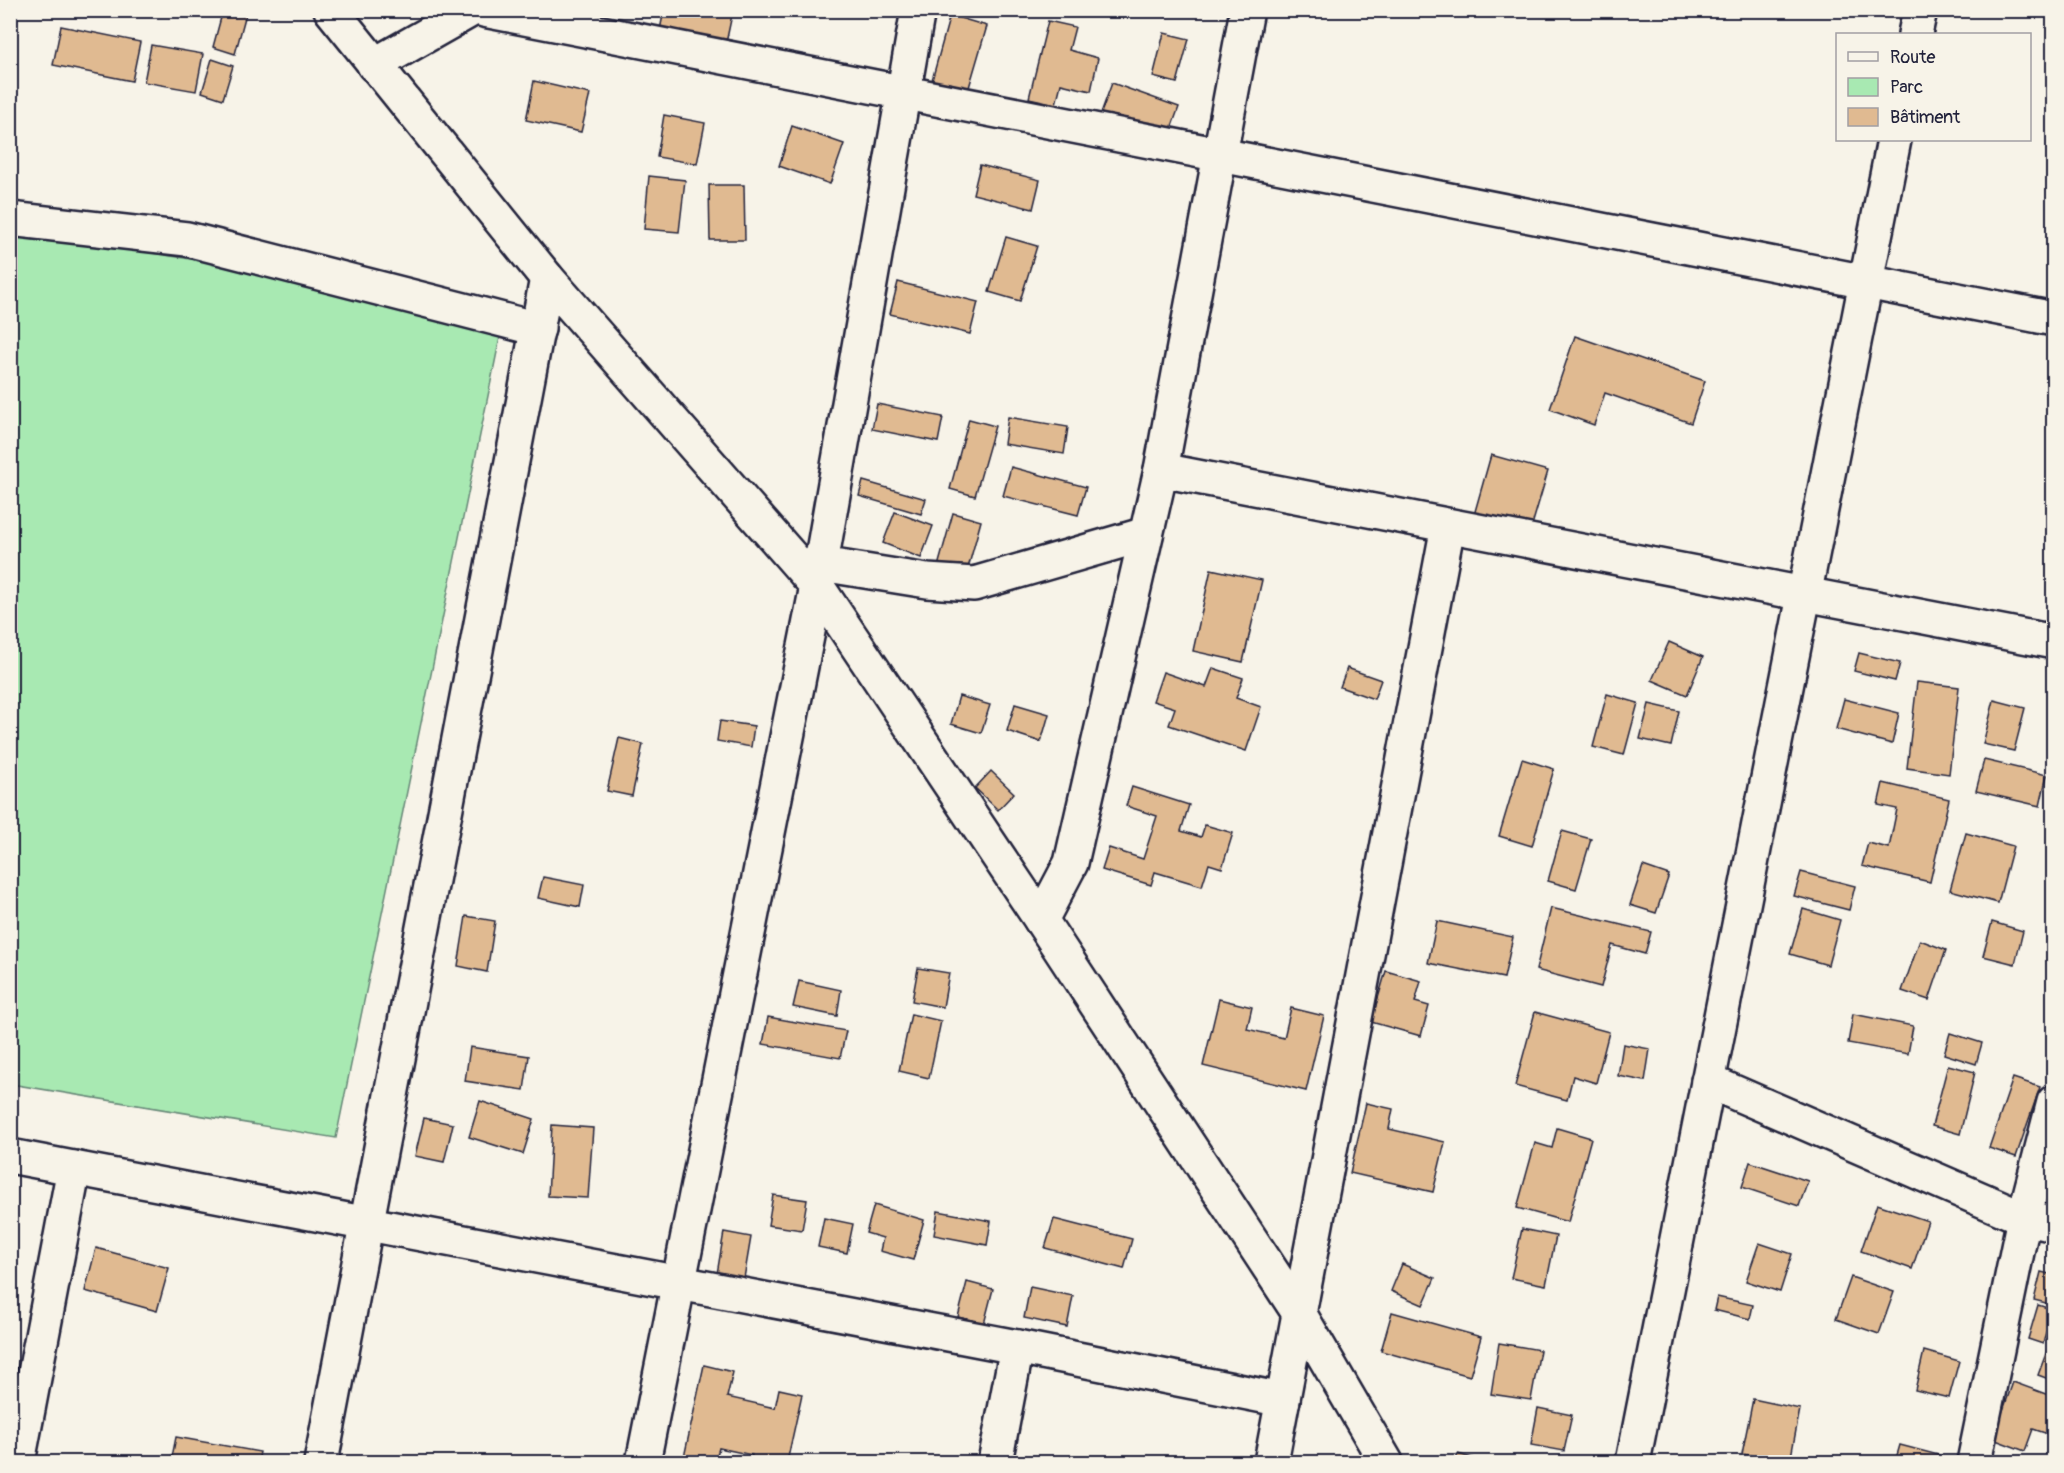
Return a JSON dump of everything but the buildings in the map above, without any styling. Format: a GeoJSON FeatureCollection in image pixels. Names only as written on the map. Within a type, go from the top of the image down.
{"type":"FeatureCollection","features":[{"type":"Feature","properties":{"kind":"street"},"geometry":{"type":"LineString","coordinates":[[331,10],[547,278],[819,575],[1041,920],[1299,1313],[1386,1462]]}},
{"type":"Feature","properties":{"kind":"street"},"geometry":{"type":"LineString","coordinates":[[374,65],[471,10]]}},
{"type":"Feature","properties":{"kind":"street"},"geometry":{"type":"LineString","coordinates":[[483,10],[620,24],[902,93],[2054,319]]}},
{"type":"Feature","properties":{"kind":"street"},"geometry":{"type":"LineString","coordinates":[[643,1462],[819,575],[918,10]]}},
{"type":"Feature","properties":{"kind":"street"},"geometry":{"type":"LineString","coordinates":[[1041,920],[1071,864],[1161,470],[1247,10]]}},
{"type":"Feature","properties":{"kind":"street"},"geometry":{"type":"LineString","coordinates":[[1915,33],[1920,10]]}},
{"type":"Feature","properties":{"kind":"street"},"geometry":{"type":"LineString","coordinates":[[1633,1462],[1894,141]]}},
{"type":"Feature","properties":{"kind":"street"},"geometry":{"type":"LineString","coordinates":[[10,219],[187,239],[538,329]]}},
{"type":"Feature","properties":{"kind":"street"},"geometry":{"type":"LineString","coordinates":[[321,1462],[547,278]]}},
{"type":"Feature","properties":{"kind":"street"},"geometry":{"type":"LineString","coordinates":[[1161,470],[2054,642]]}},
{"type":"Feature","properties":{"kind":"street"},"geometry":{"type":"LineString","coordinates":[[1271,1462],[1448,526]]}},
{"type":"Feature","properties":{"kind":"street"},"geometry":{"type":"LineString","coordinates":[[819,575],[974,584],[1146,534]]}},
{"type":"Feature","properties":{"kind":"street"},"geometry":{"type":"LineString","coordinates":[[1708,1081],[2039,1222]]}},
{"type":"Feature","properties":{"kind":"street"},"geometry":{"type":"LineString","coordinates":[[1974,1462],[2039,1222],[2054,1102]]}},
{"type":"Feature","properties":{"kind":"street"},"geometry":{"type":"LineString","coordinates":[[10,1156],[1017,1347],[1283,1400]]}},
{"type":"Feature","properties":{"kind":"street"},"geometry":{"type":"LineString","coordinates":[[18,1462],[74,1168]]}},
{"type":"Feature","properties":{"kind":"street"},"geometry":{"type":"LineString","coordinates":[[995,1462],[1017,1347]]}},
{"type":"Feature","properties":{"kind":"green space"},"geometry":{"type":"Polygon","coordinates":[[[10,231],[506,308],[336,1138],[11,1084],[10,231]]]}}]}
